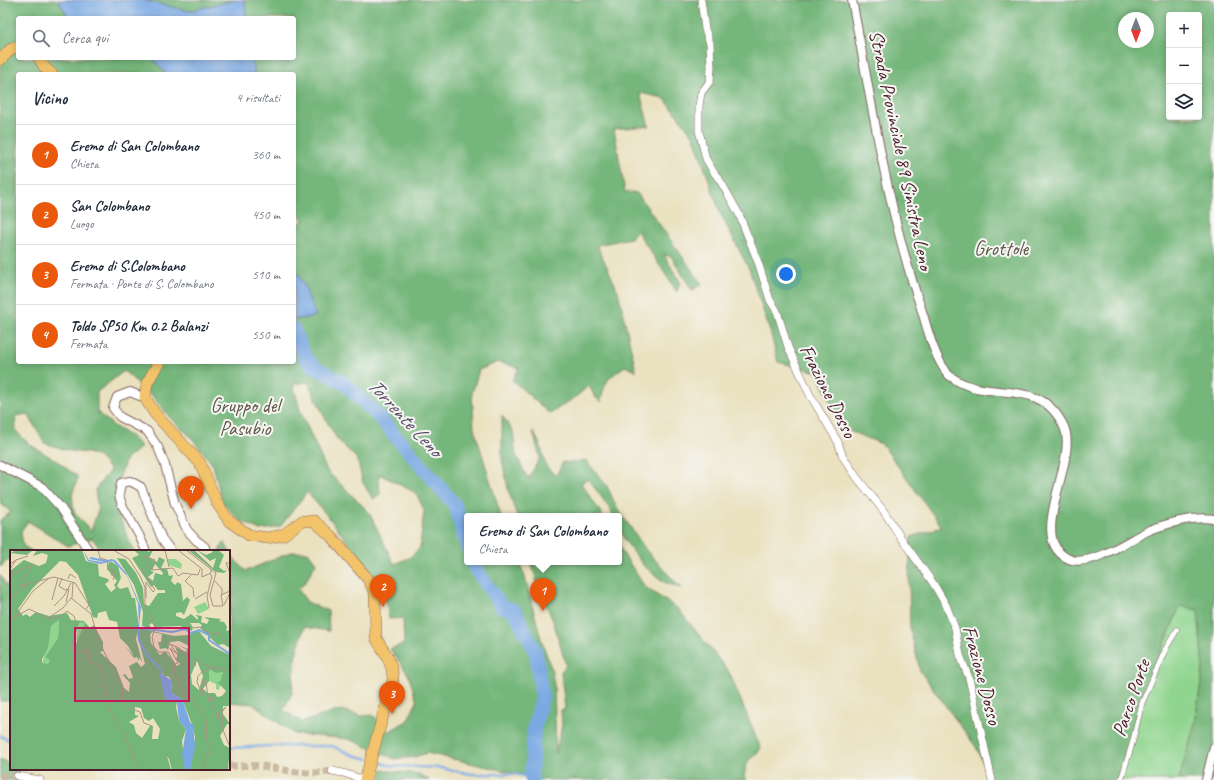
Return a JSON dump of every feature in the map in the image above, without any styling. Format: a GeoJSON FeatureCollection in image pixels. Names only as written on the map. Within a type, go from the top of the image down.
{"type":"FeatureCollection","features":[{"type":"Feature","properties":{"kind":"main road"},"geometry":{"type":"LineString","coordinates":[[0,60],[11,49],[16,48]]}},
{"type":"Feature","properties":{"kind":"main road"},"geometry":{"type":"LineString","coordinates":[[40,60],[50,72]]}},
{"type":"Feature","properties":{"kind":"main road"},"geometry":{"type":"LineString","coordinates":[[158,364],[147,383],[145,398],[156,414],[200,463],[217,503],[229,521],[249,535],[267,538],[283,535],[302,521],[314,521],[330,536],[368,579],[375,593],[376,638],[388,658],[392,669],[393,680],[366,777]]}},
{"type":"Feature","properties":{"kind":"street","name":"Frazione Dosso"},"geometry":{"type":"LineString","coordinates":[[700,0],[705,29],[710,43],[711,67],[710,81],[701,93],[700,106],[700,131],[706,159],[713,172],[722,182],[739,214],[758,262],[770,300],[777,311],[788,347],[807,389],[838,442],[843,457],[858,480],[883,510],[895,530],[933,582],[946,605],[955,628],[960,655],[969,678],[992,780]]}},
{"type":"Feature","properties":{"kind":"street","name":"Strada Provinciale 89 Sinistra Leno"},"geometry":{"type":"LineString","coordinates":[[852,0],[896,223],[915,290],[935,352],[948,374],[964,385],[1035,397],[1052,408],[1064,427],[1067,438],[1067,450],[1051,524],[1053,542],[1060,552],[1068,559],[1081,561],[1094,558],[1148,531],[1166,525],[1200,518],[1214,519]]}},
{"type":"Feature","properties":{"kind":"street"},"geometry":{"type":"LineString","coordinates":[[145,398],[130,392],[117,397],[113,408],[120,417],[147,431],[158,448],[165,465],[175,504],[187,530],[204,547],[205,550]]}},
{"type":"Feature","properties":{"kind":"street"},"geometry":{"type":"LineString","coordinates":[[0,465],[42,487],[61,508],[88,550]]}},
{"type":"Feature","properties":{"kind":"street"},"geometry":{"type":"LineString","coordinates":[[146,550],[122,505],[119,494],[121,483],[130,481],[141,487],[162,539],[170,550]]}},
{"type":"Feature","properties":{"kind":"street","name":"Parco Porte"},"geometry":{"type":"LineString","coordinates":[[1121,780],[1142,703],[1166,648],[1177,630]]}},
{"type":"Feature","properties":{"kind":"street"},"geometry":{"type":"LineString","coordinates":[[1206,780],[1214,747]]}},
{"type":"Feature","properties":{"kind":"street"},"geometry":{"type":"LineString","coordinates":[[332,772],[366,777]]}},
{"type":"Feature","properties":{"kind":"street"},"geometry":{"type":"LineString","coordinates":[[16,776],[40,780]]}},
{"type":"Feature","properties":{"kind":"green space"},"geometry":{"type":"Polygon","coordinates":[[[0,0],[58,0],[68,16],[16,16],[16,60],[154,60],[164,72],[16,72],[16,364],[296,364],[296,320],[315,316],[303,283],[296,271],[296,219],[301,224],[303,220],[297,213],[296,206],[296,72],[254,72],[252,60],[296,60],[296,16],[246,16],[245,0],[1214,0],[1214,780],[1179,780],[1195,723],[1203,669],[1198,610],[1180,606],[1140,700],[1119,780],[991,780],[976,747],[920,671],[910,628],[909,578],[911,537],[942,527],[882,444],[842,428],[817,372],[778,362],[770,331],[749,269],[720,213],[694,137],[664,98],[640,93],[649,126],[614,129],[625,192],[637,193],[702,284],[692,290],[671,256],[664,255],[680,282],[677,292],[637,231],[631,238],[597,245],[618,291],[636,371],[625,366],[614,374],[606,384],[601,402],[596,398],[589,386],[550,414],[512,380],[519,368],[498,362],[479,370],[472,393],[474,428],[500,513],[464,513],[464,565],[520,565],[541,639],[552,671],[554,685],[556,753],[562,725],[561,710],[565,709],[561,672],[566,665],[553,621],[538,585],[532,565],[622,565],[622,552],[645,587],[678,609],[729,672],[761,749],[748,761],[744,775],[747,780],[532,780],[531,777],[427,753],[415,757],[395,759],[349,739],[294,734],[253,704],[230,702],[230,552],[234,559],[246,571],[291,552],[308,552],[316,563],[305,583],[298,589],[307,602],[328,611],[329,631],[304,627],[295,658],[292,693],[283,710],[302,722],[341,710],[362,716],[373,715],[388,732],[407,721],[417,702],[408,674],[390,649],[404,644],[403,618],[389,619],[383,585],[360,559],[330,519],[307,492],[280,527],[260,530],[239,520],[222,502],[213,465],[191,437],[170,418],[153,397],[124,371],[97,392],[97,412],[114,426],[133,438],[141,447],[126,459],[120,476],[114,505],[134,550],[101,550],[92,538],[68,546],[28,521],[21,531],[23,546],[30,550],[10,550],[10,559],[0,567],[0,520],[11,512],[0,503],[0,0]],[[308,382],[293,384],[300,410],[327,471],[369,512],[394,564],[409,558],[420,548],[424,510],[416,493],[379,474],[380,494],[373,499],[363,483],[357,459],[337,439],[308,382]],[[28,414],[15,416],[16,431],[29,444],[57,461],[78,477],[72,495],[74,512],[91,531],[98,510],[95,490],[110,470],[99,457],[88,453],[70,451],[44,443],[28,414]]]}},
{"type":"Feature","properties":{"kind":"green space"},"geometry":{"type":"Polygon","coordinates":[[[143,0],[236,0],[188,11],[143,0]]]}},
{"type":"Feature","properties":{"kind":"green space"},"geometry":{"type":"Polygon","coordinates":[[[502,415],[513,432],[516,455],[528,479],[540,458],[533,431],[540,444],[546,466],[556,476],[563,462],[570,463],[586,460],[607,486],[621,513],[612,513],[588,479],[581,483],[601,513],[516,513],[509,493],[502,460],[502,415]]]}},
{"type":"Feature","properties":{"kind":"green space"},"geometry":{"type":"Polygon","coordinates":[[[622,515],[646,550],[681,588],[664,582],[644,566],[626,542],[622,534],[622,515]]]}},
{"type":"Feature","properties":{"kind":"green space"},"geometry":{"type":"Polygon","coordinates":[[[224,542],[229,550],[220,550],[224,542]]]}},
{"type":"Feature","properties":{"kind":"green space"},"geometry":{"type":"Polygon","coordinates":[[[0,575],[7,587],[10,582],[10,701],[0,701],[0,575]]]}},
{"type":"Feature","properties":{"kind":"green space"},"geometry":{"type":"Polygon","coordinates":[[[1180,605],[1198,610],[1203,669],[1195,723],[1179,780],[1119,780],[1140,700],[1168,637],[1180,605]]]}},
{"type":"Feature","properties":{"kind":"green space"},"geometry":{"type":"Polygon","coordinates":[[[0,759],[10,764],[10,770],[17,770],[20,780],[0,780],[0,759]]]}},
{"type":"Feature","properties":{"kind":"green space"},"geometry":{"type":"Polygon","coordinates":[[[381,770],[419,774],[429,780],[381,780],[381,770]]]}},
{"type":"Feature","properties":{"kind":"water"},"geometry":{"type":"Polygon","coordinates":[[[58,0],[143,0],[188,11],[236,0],[245,0],[246,16],[68,16],[58,0]]]}},
{"type":"Feature","properties":{"kind":"water"},"geometry":{"type":"Polygon","coordinates":[[[154,60],[252,60],[254,72],[164,72],[154,60]]]}},
{"type":"Feature","properties":{"kind":"water"},"geometry":{"type":"Polygon","coordinates":[[[296,271],[303,283],[316,316],[296,320],[296,271]]]}},
{"type":"Feature","properties":{"kind":"waterway","name":"Torrente Leno"},"geometry":{"type":"LineString","coordinates":[[296,335],[305,357],[313,366],[345,384],[379,417],[455,505],[464,537]]}},
{"type":"Feature","properties":{"kind":"waterway","name":"Torrente Leno"},"geometry":{"type":"LineString","coordinates":[[473,565],[502,607],[514,610],[536,653],[542,698],[534,728],[532,780]]}},
{"type":"Feature","properties":{"kind":"waterway"},"geometry":{"type":"LineString","coordinates":[[0,736],[10,741]]}},
{"type":"Feature","properties":{"kind":"waterway"},"geometry":{"type":"LineString","coordinates":[[230,748],[332,746],[353,755],[368,759]]}},
{"type":"Feature","properties":{"kind":"waterway"},"geometry":{"type":"LineString","coordinates":[[373,761],[392,766],[441,768],[471,774],[514,774],[531,777]]}},
{"type":"Feature","properties":{"kind":"tunnel"},"geometry":{"type":"LineString","coordinates":[[230,766],[261,766],[304,773],[332,771]]}},
{"type":"Feature","properties":{"kind":"tunnel"},"geometry":{"type":"LineString","coordinates":[[0,776],[17,776]]}},
{"type":"Feature","properties":{"kind":"place","name":"Toldo SP50 Km 0.2 Balanzi"},"geometry":{"type":"Point","coordinates":[191,509]}},
{"type":"Feature","properties":{"kind":"place","name":"San Colombano"},"geometry":{"type":"Point","coordinates":[383,607]}},
{"type":"Feature","properties":{"kind":"place","name":"Eremo di San Colombano"},"geometry":{"type":"Point","coordinates":[543,611]}},
{"type":"Feature","properties":{"kind":"place","name":"Eremo di S.Colombano"},"geometry":{"type":"Point","coordinates":[392,714]}},
{"type":"Feature","properties":{"kind":"park label","name":"Grottole"},"geometry":{"type":"Point","coordinates":[1001,248]}},
{"type":"Feature","properties":{"kind":"park label","name":"Gruppo del Pasubio"},"geometry":{"type":"Point","coordinates":[245,416]}}]}
